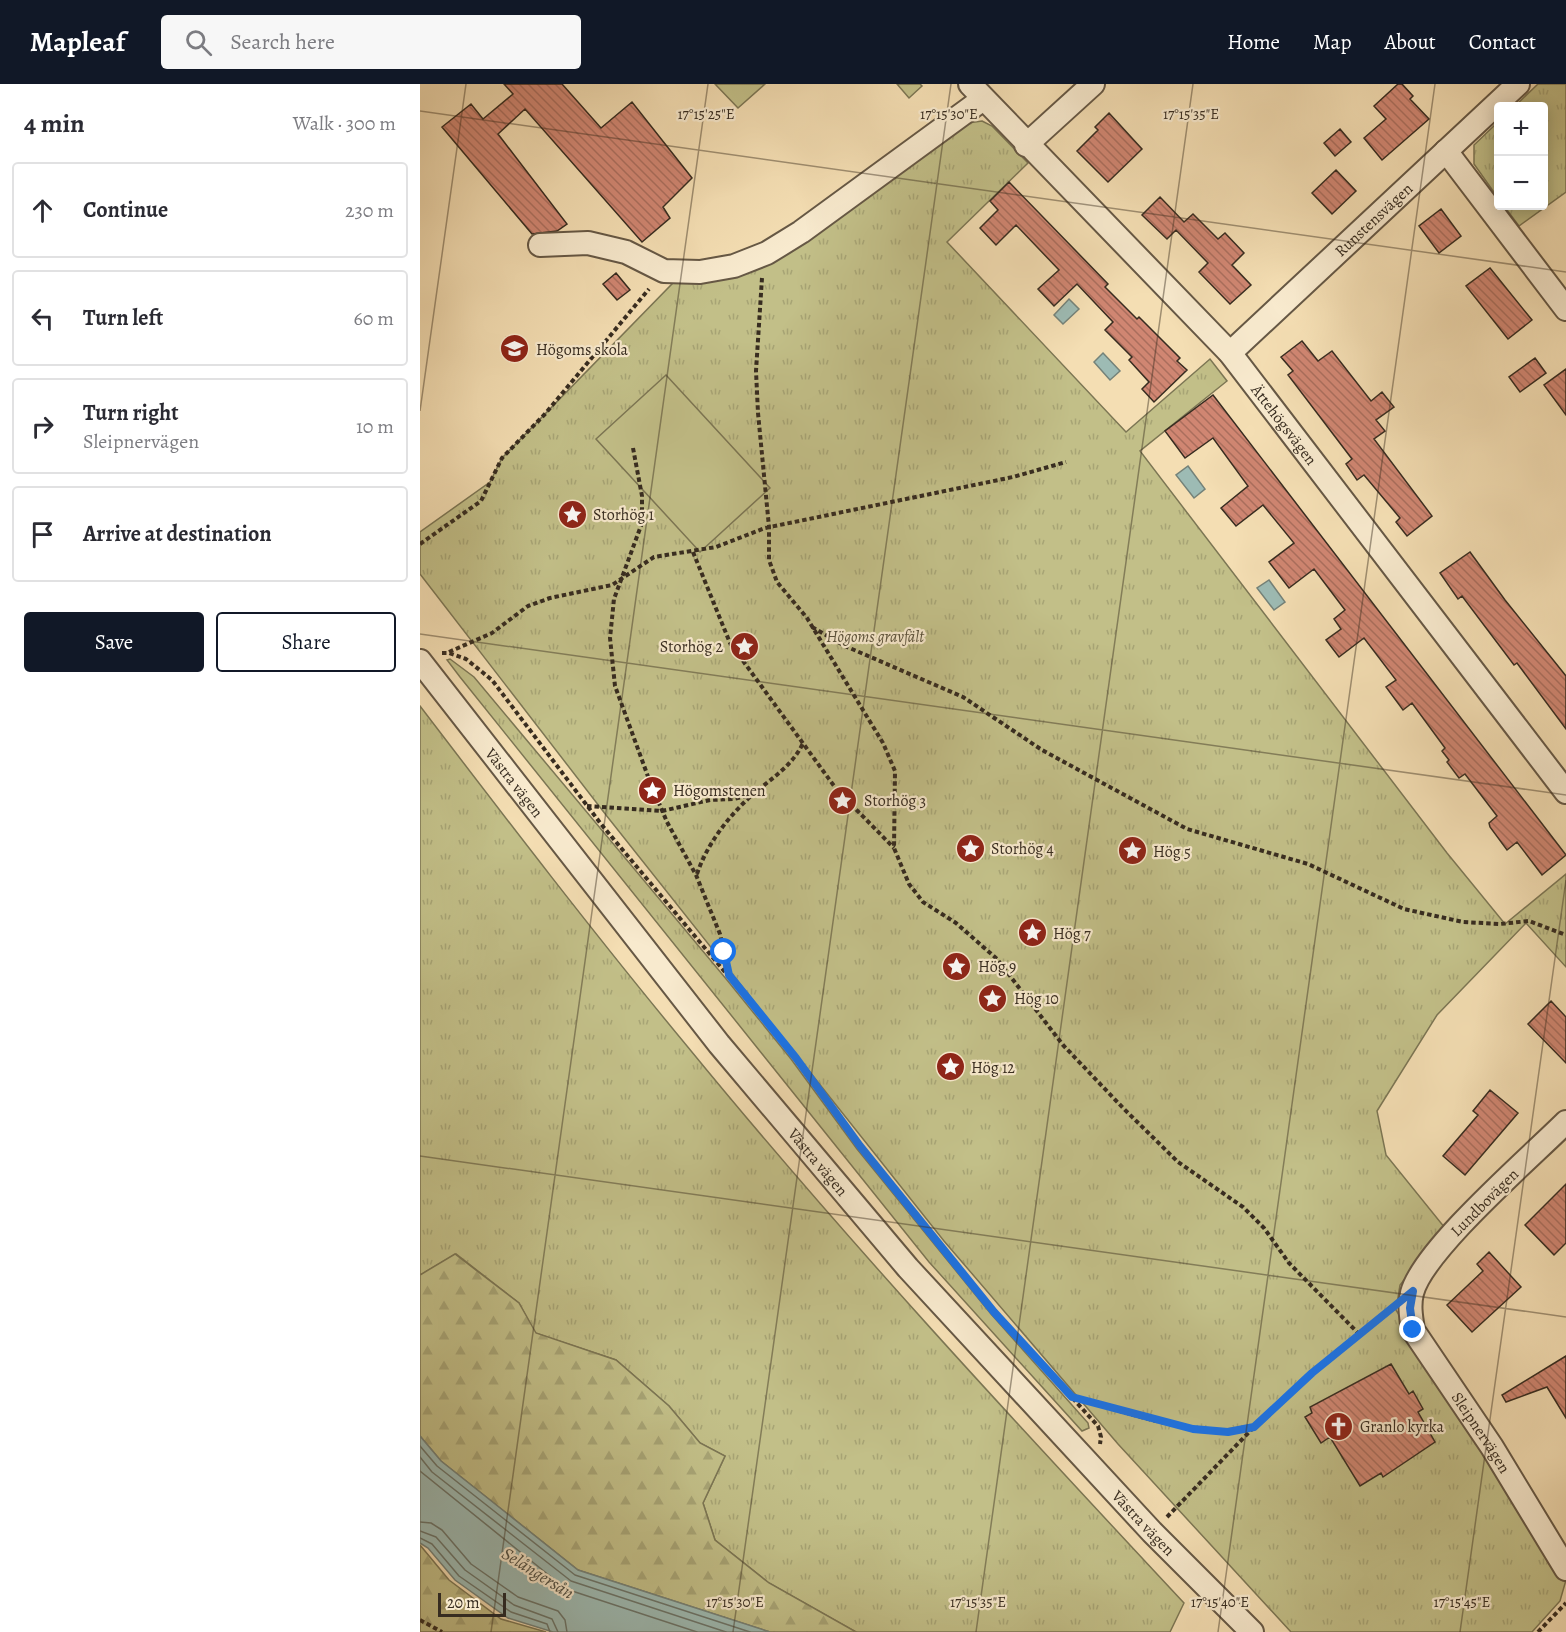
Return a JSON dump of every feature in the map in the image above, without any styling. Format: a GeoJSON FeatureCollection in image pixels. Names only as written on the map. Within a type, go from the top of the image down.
{"type":"FeatureCollection","features":[{"type":"Feature","properties":{"kind":"street"},"geometry":{"type":"LineString","coordinates":[[1026,145],[1093,84]]}},
{"type":"Feature","properties":{"kind":"street","name":"Runstensvägen"},"geometry":{"type":"LineString","coordinates":[[1230,353],[1518,84]]}},
{"type":"Feature","properties":{"kind":"street"},"geometry":{"type":"LineString","coordinates":[[540,245],[588,243],[626,252],[664,271],[711,270],[734,266],[763,254],[801,232],[977,91]]}},
{"type":"Feature","properties":{"kind":"street","name":"Ättehögsvägen"},"geometry":{"type":"LineString","coordinates":[[977,91],[1026,145],[1230,353],[1566,792]]}},
{"type":"Feature","properties":{"kind":"street"},"geometry":{"type":"LineString","coordinates":[[1446,152],[1566,309]]}},
{"type":"Feature","properties":{"kind":"street","name":"Västra vägen"},"geometry":{"type":"LineString","coordinates":[[428,657],[718,1044],[908,1268],[1152,1532],[1252,1632]]}},
{"type":"Feature","properties":{"kind":"street","name":"Lundbovägen"},"geometry":{"type":"LineString","coordinates":[[1413,1291],[1451,1235],[1566,1122]]}},
{"type":"Feature","properties":{"kind":"street","name":"Sleipnervägen"},"geometry":{"type":"LineString","coordinates":[[1413,1291],[1410,1308],[1413,1330],[1492,1446],[1566,1569]]}},
{"type":"Feature","properties":{"kind":"path"},"geometry":{"type":"LineString","coordinates":[[763,254],[756,371],[770,527],[768,553],[774,575],[812,627],[883,743],[895,771],[894,848]]}},
{"type":"Feature","properties":{"kind":"path"},"geometry":{"type":"LineString","coordinates":[[420,544],[481,501],[502,458],[545,414],[664,271]]}},
{"type":"Feature","properties":{"kind":"path"},"geometry":{"type":"LineString","coordinates":[[633,448],[642,496],[642,523],[614,599],[610,638],[615,686],[662,811],[696,875],[720,934],[729,975]]}},
{"type":"Feature","properties":{"kind":"path"},"geometry":{"type":"LineString","coordinates":[[428,657],[449,653],[492,633],[528,606],[550,598],[605,588],[654,557],[716,547],[770,527],[1013,477],[1066,462]]}},
{"type":"Feature","properties":{"kind":"path"},"geometry":{"type":"LineString","coordinates":[[693,552],[730,643],[837,790],[894,848],[909,884],[924,902],[956,923],[997,959],[1063,1045],[1124,1109],[1178,1162],[1243,1207],[1264,1228],[1290,1263],[1359,1334]]}},
{"type":"Feature","properties":{"kind":"path"},"geometry":{"type":"LineString","coordinates":[[812,627],[845,646],[963,698],[1041,750],[1187,829],[1308,864],[1404,909],[1463,922],[1500,924],[1529,921],[1566,935]]}},
{"type":"Feature","properties":{"kind":"path"},"geometry":{"type":"LineString","coordinates":[[449,653],[466,659],[492,680],[586,806],[796,1058],[860,1146],[986,1303],[1098,1426],[1101,1437],[1098,1453]]}},
{"type":"Feature","properties":{"kind":"path"},"geometry":{"type":"LineString","coordinates":[[696,875],[710,844],[752,795],[786,767],[803,743]]}},
{"type":"Feature","properties":{"kind":"path"},"geometry":{"type":"LineString","coordinates":[[586,806],[662,811],[710,800],[734,799],[752,795]]}},
{"type":"Feature","properties":{"kind":"path"},"geometry":{"type":"LineString","coordinates":[[1165,1520],[1254,1427],[1359,1334],[1413,1291]]}},
{"type":"Feature","properties":{"kind":"path"},"geometry":{"type":"LineString","coordinates":[[1072,1397],[1193,1429],[1228,1432],[1254,1427]]}},
{"type":"Feature","properties":{"kind":"path"},"geometry":{"type":"LineString","coordinates":[[1538,1632],[1566,1604]]}},
{"type":"Feature","properties":{"kind":"path"},"geometry":{"type":"LineString","coordinates":[[420,1620],[442,1632]]}},
{"type":"Feature","properties":{"kind":"green space"},"geometry":{"type":"Polygon","coordinates":[[[715,84],[765,84],[738,108],[715,84]]]}},
{"type":"Feature","properties":{"kind":"green space"},"geometry":{"type":"Polygon","coordinates":[[[897,84],[920,84],[922,86],[909,98],[897,84]]]}},
{"type":"Feature","properties":{"kind":"green space"},"geometry":{"type":"Polygon","coordinates":[[[1538,84],[1566,84],[1566,192],[1548,205],[1548,102],[1519,102],[1538,84]]]}},
{"type":"Feature","properties":{"kind":"green space","name":"Högoms gravfält"},"geometry":{"type":"Polygon","coordinates":[[[982,121],[992,126],[1028,163],[947,242],[1126,432],[1210,359],[1227,381],[1140,451],[1447,853],[1505,924],[1566,874],[1566,967],[1526,923],[1437,1015],[1377,1111],[1386,1155],[1445,1228],[1400,1285],[1396,1310],[1566,1580],[1560,1601],[1532,1632],[1291,1632],[1118,1444],[944,1241],[606,815],[420,574],[420,532],[490,482],[502,458],[673,283],[683,279],[714,275],[968,123],[982,121]]]}},
{"type":"Feature","properties":{"kind":"green space"},"geometry":{"type":"Polygon","coordinates":[[[1494,126],[1494,192],[1474,164],[1474,145],[1494,126]]]}},
{"type":"Feature","properties":{"kind":"green space"},"geometry":{"type":"Polygon","coordinates":[[[1507,210],[1541,210],[1519,226],[1507,210]]]}},
{"type":"Feature","properties":{"kind":"green space"},"geometry":{"type":"Polygon","coordinates":[[[666,375],[770,488],[700,552],[596,439],[666,375]]]}},
{"type":"Feature","properties":{"kind":"green space"},"geometry":{"type":"Polygon","coordinates":[[[450,659],[474,677],[727,980],[791,1059],[857,1149],[991,1314],[1088,1423],[1089,1428],[1082,1431],[929,1262],[460,677],[447,660],[450,659]]]}},
{"type":"Feature","properties":{"kind":"green space"},"geometry":{"type":"Polygon","coordinates":[[[420,706],[585,920],[746,1118],[931,1329],[1184,1603],[1170,1632],[856,1632],[769,1583],[715,1540],[703,1503],[725,1456],[700,1443],[669,1406],[616,1360],[535,1333],[519,1303],[456,1254],[420,1275],[420,706]]]}},
{"type":"Feature","properties":{"kind":"green space"},"geometry":{"type":"Polygon","coordinates":[[[455,1254],[519,1303],[536,1333],[616,1360],[669,1406],[700,1443],[725,1456],[703,1503],[715,1540],[769,1583],[856,1632],[770,1632],[578,1570],[441,1461],[420,1436],[420,1275],[455,1254]]]}},
{"type":"Feature","properties":{"kind":"green space"},"geometry":{"type":"Polygon","coordinates":[[[420,1545],[449,1580],[501,1619],[546,1632],[420,1632],[420,1545]]]}},
{"type":"Feature","properties":{"kind":"water"},"geometry":{"type":"Polygon","coordinates":[[[1069,299],[1079,309],[1063,324],[1054,315],[1069,299]]]}},
{"type":"Feature","properties":{"kind":"water"},"geometry":{"type":"Polygon","coordinates":[[[1103,353],[1120,371],[1110,380],[1094,362],[1103,353]]]}},
{"type":"Feature","properties":{"kind":"water"},"geometry":{"type":"Polygon","coordinates":[[[1188,466],[1205,489],[1194,498],[1176,475],[1188,466]]]}},
{"type":"Feature","properties":{"kind":"water"},"geometry":{"type":"Polygon","coordinates":[[[1269,580],[1285,602],[1274,610],[1257,588],[1269,580]]]}},
{"type":"Feature","properties":{"kind":"water","name":"Selångersån"},"geometry":{"type":"Polygon","coordinates":[[[420,1436],[441,1461],[578,1570],[770,1632],[553,1632],[508,1618],[455,1580],[428,1548],[420,1543],[420,1436]]]}},
{"type":"Feature","properties":{"kind":"building"},"geometry":{"type":"Polygon","coordinates":[[[504,84],[562,84],[601,128],[632,102],[692,178],[663,207],[670,218],[642,242],[525,109],[498,134],[567,224],[557,231],[532,234],[442,127],[471,104],[483,119],[513,94],[504,84]]]}},
{"type":"Feature","properties":{"kind":"building"},"geometry":{"type":"Polygon","coordinates":[[[1398,84],[1402,84],[1413,96],[1410,99],[1429,119],[1382,160],[1364,138],[1386,119],[1374,106],[1398,84]]]}},
{"type":"Feature","properties":{"kind":"building"},"geometry":{"type":"Polygon","coordinates":[[[1109,113],[1142,149],[1108,182],[1077,151],[1098,130],[1095,127],[1109,113]]]}},
{"type":"Feature","properties":{"kind":"building"},"geometry":{"type":"Polygon","coordinates":[[[1340,129],[1351,142],[1335,156],[1324,143],[1340,129]]]}},
{"type":"Feature","properties":{"kind":"building"},"geometry":{"type":"Polygon","coordinates":[[[1336,170],[1356,191],[1332,214],[1312,193],[1336,170]]]}},
{"type":"Feature","properties":{"kind":"building"},"geometry":{"type":"Polygon","coordinates":[[[1009,182],[1108,284],[1105,287],[1180,358],[1177,361],[1187,370],[1154,402],[1142,389],[1149,382],[1129,360],[1132,357],[1105,330],[1113,322],[1077,284],[1054,306],[1038,289],[1059,270],[1016,225],[996,245],[980,228],[998,210],[990,201],[1009,182]]]}},
{"type":"Feature","properties":{"kind":"building"},"geometry":{"type":"Polygon","coordinates":[[[1160,197],[1184,222],[1193,214],[1218,239],[1225,233],[1244,253],[1232,265],[1251,285],[1230,304],[1199,272],[1208,263],[1176,230],[1167,239],[1142,215],[1160,197]]]}},
{"type":"Feature","properties":{"kind":"building"},"geometry":{"type":"Polygon","coordinates":[[[1441,209],[1461,236],[1439,253],[1419,226],[1441,209]]]}},
{"type":"Feature","properties":{"kind":"building"},"geometry":{"type":"Polygon","coordinates":[[[1490,268],[1532,320],[1508,339],[1466,286],[1490,268]]]}},
{"type":"Feature","properties":{"kind":"building"},"geometry":{"type":"Polygon","coordinates":[[[616,273],[630,290],[617,300],[603,284],[616,273]]]}},
{"type":"Feature","properties":{"kind":"building"},"geometry":{"type":"Polygon","coordinates":[[[1302,341],[1318,361],[1332,351],[1371,401],[1382,392],[1394,407],[1376,420],[1385,431],[1374,439],[1432,516],[1407,536],[1396,522],[1400,518],[1364,475],[1357,480],[1346,464],[1352,459],[1288,375],[1293,371],[1281,357],[1302,341]]]}},
{"type":"Feature","properties":{"kind":"building"},"geometry":{"type":"Polygon","coordinates":[[[1535,358],[1546,373],[1520,392],[1509,377],[1535,358]]]}},
{"type":"Feature","properties":{"kind":"building"},"geometry":{"type":"Polygon","coordinates":[[[1566,369],[1566,415],[1544,385],[1566,369]]]}},
{"type":"Feature","properties":{"kind":"building"},"geometry":{"type":"Polygon","coordinates":[[[1213,395],[1566,855],[1542,875],[1517,842],[1507,850],[1490,827],[1489,823],[1497,816],[1465,774],[1459,778],[1447,762],[1449,760],[1442,751],[1445,748],[1412,703],[1403,710],[1386,687],[1396,680],[1364,638],[1339,657],[1326,640],[1341,629],[1334,619],[1345,610],[1314,569],[1289,588],[1269,562],[1294,543],[1263,505],[1236,526],[1221,508],[1248,486],[1213,438],[1185,458],[1165,431],[1213,395]]]}},
{"type":"Feature","properties":{"kind":"building"},"geometry":{"type":"Polygon","coordinates":[[[1470,552],[1566,676],[1566,729],[1517,663],[1514,665],[1462,596],[1458,599],[1440,573],[1470,552]]]}},
{"type":"Feature","properties":{"kind":"building"},"geometry":{"type":"Polygon","coordinates":[[[1551,1001],[1566,1017],[1566,1063],[1528,1024],[1551,1001]]]}},
{"type":"Feature","properties":{"kind":"building"},"geometry":{"type":"Polygon","coordinates":[[[1490,1090],[1518,1113],[1465,1175],[1443,1156],[1478,1115],[1473,1111],[1490,1090]]]}},
{"type":"Feature","properties":{"kind":"building"},"geometry":{"type":"Polygon","coordinates":[[[1566,1184],[1566,1243],[1554,1255],[1525,1225],[1566,1184]]]}},
{"type":"Feature","properties":{"kind":"building"},"geometry":{"type":"Polygon","coordinates":[[[1489,1252],[1521,1287],[1472,1332],[1447,1305],[1483,1271],[1477,1264],[1489,1252]]]}},
{"type":"Feature","properties":{"kind":"building"},"geometry":{"type":"Polygon","coordinates":[[[1566,1356],[1566,1418],[1547,1387],[1506,1402],[1502,1395],[1566,1356]]]}},
{"type":"Feature","properties":{"kind":"building","name":"Granlo kyrka"},"geometry":{"type":"Polygon","coordinates":[[[1391,1364],[1409,1394],[1413,1391],[1423,1409],[1418,1412],[1435,1442],[1383,1477],[1381,1473],[1360,1486],[1330,1437],[1321,1443],[1305,1417],[1312,1413],[1310,1407],[1391,1364]]]}},
{"type":"Feature","properties":{"kind":"place","name":"Högoms skola"},"geometry":{"type":"Point","coordinates":[515,349]}},
{"type":"Feature","properties":{"kind":"place","name":"Storhög 1"},"geometry":{"type":"Point","coordinates":[572,514]}},
{"type":"Feature","properties":{"kind":"place","name":"Storhög 2"},"geometry":{"type":"Point","coordinates":[744,646]}},
{"type":"Feature","properties":{"kind":"place","name":"Högomstenen"},"geometry":{"type":"Point","coordinates":[652,790]}},
{"type":"Feature","properties":{"kind":"place","name":"Storhög 3"},"geometry":{"type":"Point","coordinates":[843,800]}},
{"type":"Feature","properties":{"kind":"place","name":"Storhög 4"},"geometry":{"type":"Point","coordinates":[970,848]}},
{"type":"Feature","properties":{"kind":"place","name":"Hög 5"},"geometry":{"type":"Point","coordinates":[1132,851]}},
{"type":"Feature","properties":{"kind":"place","name":"Hög 7"},"geometry":{"type":"Point","coordinates":[1032,933]}},
{"type":"Feature","properties":{"kind":"place","name":"Hög 9"},"geometry":{"type":"Point","coordinates":[957,966]}},
{"type":"Feature","properties":{"kind":"place","name":"Hög 10"},"geometry":{"type":"Point","coordinates":[993,998]}},
{"type":"Feature","properties":{"kind":"place","name":"Hög 12"},"geometry":{"type":"Point","coordinates":[950,1067]}},
{"type":"Feature","properties":{"kind":"place","name":"Granlo kyrka"},"geometry":{"type":"Point","coordinates":[1339,1426]}},
{"type":"Feature","properties":{"kind":"route"},"geometry":{"type":"LineString","coordinates":[[724,952],[729,975],[796,1058],[860,1146],[994,1312],[1072,1397],[1193,1429],[1228,1432],[1254,1427],[1312,1373],[1413,1291],[1410,1308],[1413,1330]]}}]}
